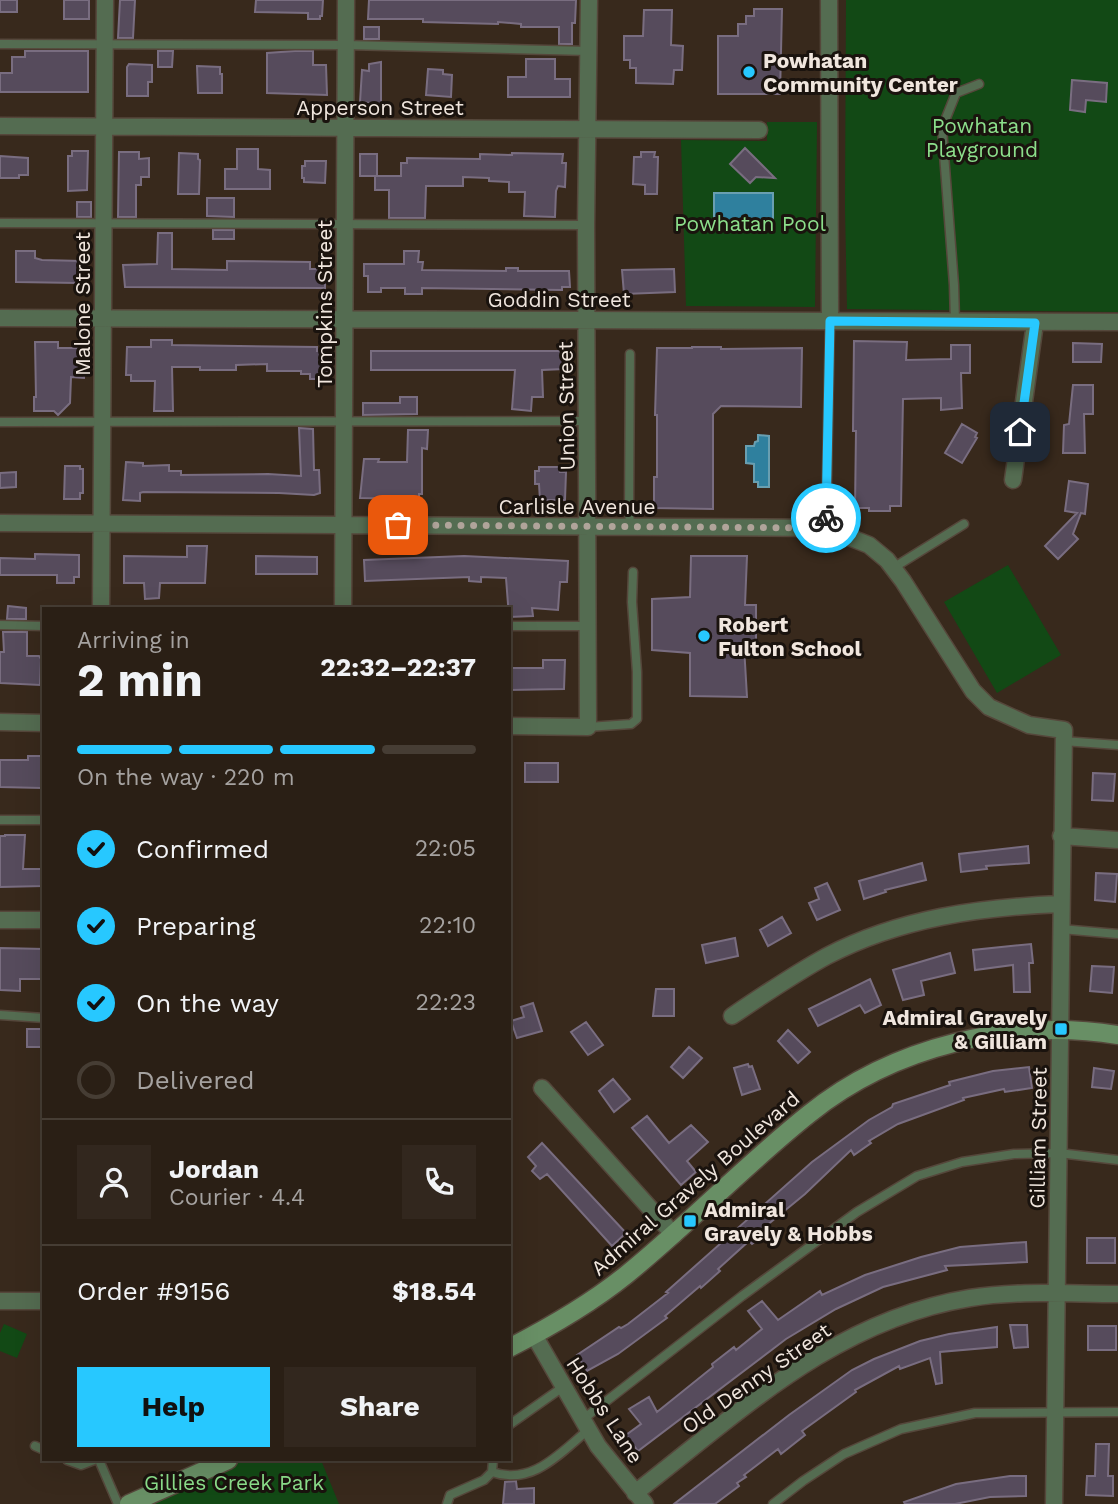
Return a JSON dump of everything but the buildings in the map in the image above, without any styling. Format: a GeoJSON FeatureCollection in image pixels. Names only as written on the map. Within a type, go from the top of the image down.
{"type":"FeatureCollection","features":[{"type":"Feature","properties":{"kind":"street","name":"Malone Street"},"geometry":{"type":"LineString","coordinates":[[101,607],[105,0]]}},
{"type":"Feature","properties":{"kind":"street","name":"Tompkins Street"},"geometry":{"type":"LineString","coordinates":[[343,607],[346,0]]}},
{"type":"Feature","properties":{"kind":"street","name":"Union Street"},"geometry":{"type":"LineString","coordinates":[[588,727],[586,225],[589,0]]}},
{"type":"Feature","properties":{"kind":"street"},"geometry":{"type":"LineString","coordinates":[[829,0],[830,321]]}},
{"type":"Feature","properties":{"kind":"street","name":"Apperson Street"},"geometry":{"type":"LineString","coordinates":[[0,126],[760,130]]}},
{"type":"Feature","properties":{"kind":"street","name":"Goddin Street"},"geometry":{"type":"LineString","coordinates":[[0,318],[1118,322]]}},
{"type":"Feature","properties":{"kind":"street"},"geometry":{"type":"LineString","coordinates":[[1013,480],[1035,323]]}},
{"type":"Feature","properties":{"kind":"street","name":"Carlisle Avenue"},"geometry":{"type":"LineString","coordinates":[[0,523],[826,528],[869,545],[893,568],[973,691],[989,707],[1064,736]]}},
{"type":"Feature","properties":{"kind":"street"},"geometry":{"type":"LineString","coordinates":[[0,723],[42,723]]}},
{"type":"Feature","properties":{"kind":"street"},"geometry":{"type":"LineString","coordinates":[[511,726],[588,727]]}},
{"type":"Feature","properties":{"kind":"street","name":"Gilliam Street"},"geometry":{"type":"LineString","coordinates":[[1054,1504],[1064,736]]}},
{"type":"Feature","properties":{"kind":"street"},"geometry":{"type":"LineString","coordinates":[[1061,836],[1118,840]]}},
{"type":"Feature","properties":{"kind":"street"},"geometry":{"type":"LineString","coordinates":[[732,1016],[785,980],[829,955],[874,935],[959,912],[1061,904]]}},
{"type":"Feature","properties":{"kind":"street"},"geometry":{"type":"LineString","coordinates":[[0,920],[42,920]]}},
{"type":"Feature","properties":{"kind":"street","name":"Admiral Gravely Boulevard"},"geometry":{"type":"LineString","coordinates":[[511,1347],[603,1293],[674,1235],[809,1114],[871,1075],[907,1058],[1004,1033],[1061,1029],[1118,1035]]}},
{"type":"Feature","properties":{"kind":"street"},"geometry":{"type":"LineString","coordinates":[[542,1088],[674,1235]]}},
{"type":"Feature","properties":{"kind":"street","name":"Old Denny Street"},"geometry":{"type":"LineString","coordinates":[[640,1499],[807,1362],[872,1326],[904,1313],[972,1297],[1056,1293],[1118,1294]]}},
{"type":"Feature","properties":{"kind":"street"},"geometry":{"type":"LineString","coordinates":[[0,1301],[42,1301]]}},
{"type":"Feature","properties":{"kind":"street","name":"Hobbs Lane"},"geometry":{"type":"LineString","coordinates":[[534,1335],[585,1425],[640,1499]]}},
{"type":"Feature","properties":{"kind":"street"},"geometry":{"type":"LineString","coordinates":[[129,1504],[226,1461]]}},
{"type":"Feature","properties":{"kind":"lane"},"geometry":{"type":"LineString","coordinates":[[0,44],[346,45],[588,51]]}},
{"type":"Feature","properties":{"kind":"lane"},"geometry":{"type":"LineString","coordinates":[[955,322],[942,128],[956,93],[979,84]]}},
{"type":"Feature","properties":{"kind":"lane"},"geometry":{"type":"LineString","coordinates":[[0,223],[586,225]]}},
{"type":"Feature","properties":{"kind":"lane"},"geometry":{"type":"LineString","coordinates":[[826,528],[830,321]]}},
{"type":"Feature","properties":{"kind":"lane"},"geometry":{"type":"LineString","coordinates":[[630,354],[631,528]]}},
{"type":"Feature","properties":{"kind":"lane"},"geometry":{"type":"LineString","coordinates":[[0,422],[587,421]]}},
{"type":"Feature","properties":{"kind":"lane"},"geometry":{"type":"LineString","coordinates":[[893,568],[964,524]]}},
{"type":"Feature","properties":{"kind":"lane"},"geometry":{"type":"LineString","coordinates":[[588,727],[631,724],[637,719],[633,572]]}},
{"type":"Feature","properties":{"kind":"lane"},"geometry":{"type":"LineString","coordinates":[[0,625],[42,626]]}},
{"type":"Feature","properties":{"kind":"lane"},"geometry":{"type":"LineString","coordinates":[[511,625],[588,626]]}},
{"type":"Feature","properties":{"kind":"lane"},"geometry":{"type":"LineString","coordinates":[[1064,736],[1118,745]]}},
{"type":"Feature","properties":{"kind":"lane"},"geometry":{"type":"LineString","coordinates":[[0,820],[42,820]]}},
{"type":"Feature","properties":{"kind":"lane"},"geometry":{"type":"LineString","coordinates":[[1061,929],[1118,934]]}},
{"type":"Feature","properties":{"kind":"lane"},"geometry":{"type":"LineString","coordinates":[[0,1015],[42,1018]]}},
{"type":"Feature","properties":{"kind":"lane"},"geometry":{"type":"LineString","coordinates":[[492,1472],[507,1477],[522,1476],[552,1459],[585,1425],[742,1296],[858,1212],[917,1176],[962,1163],[1014,1154],[1059,1153],[1118,1160]]}},
{"type":"Feature","properties":{"kind":"lane"},"geometry":{"type":"LineString","coordinates":[[511,1424],[563,1387]]}},
{"type":"Feature","properties":{"kind":"lane"},"geometry":{"type":"LineString","coordinates":[[773,1504],[844,1454],[901,1429],[975,1413],[1118,1412]]}},
{"type":"Feature","properties":{"kind":"lane"},"geometry":{"type":"LineString","coordinates":[[70,1461],[81,1465],[93,1461]]}},
{"type":"Feature","properties":{"kind":"lane"},"geometry":{"type":"LineString","coordinates":[[96,1461],[118,1504]]}},
{"type":"Feature","properties":{"kind":"lane"},"geometry":{"type":"LineString","coordinates":[[447,1504],[450,1494],[484,1480],[492,1472],[493,1461]]}},
{"type":"Feature","properties":{"kind":"green space","name":"Powhatan Playground"},"geometry":{"type":"Polygon","coordinates":[[[846,0],[1118,0],[1118,312],[847,309],[846,0]]]}},
{"type":"Feature","properties":{"kind":"green space","name":"Powhatan Pool"},"geometry":{"type":"Polygon","coordinates":[[[767,122],[817,122],[815,307],[686,306],[681,140],[767,141],[767,122]]]}},
{"type":"Feature","properties":{"kind":"green space"},"geometry":{"type":"Polygon","coordinates":[[[1008,565],[1061,655],[997,693],[944,602],[1008,565]]]}},
{"type":"Feature","properties":{"kind":"green space"},"geometry":{"type":"Polygon","coordinates":[[[4,1324],[27,1334],[17,1358],[0,1351],[0,1333],[4,1324]]]}},
{"type":"Feature","properties":{"kind":"green space","name":"Gillies Creek Park"},"geometry":{"type":"Polygon","coordinates":[[[226,1461],[321,1461],[339,1504],[129,1504],[226,1461]]]}},
{"type":"Feature","properties":{"kind":"water"},"geometry":{"type":"Polygon","coordinates":[[[714,193],[773,193],[773,223],[714,223],[714,193]]]}},
{"type":"Feature","properties":{"kind":"water"},"geometry":{"type":"Polygon","coordinates":[[[758,435],[769,436],[769,487],[758,487],[758,482],[754,482],[754,464],[746,463],[746,446],[754,446],[758,435]]]}},
{"type":"Feature","properties":{"kind":"way so far"},"geometry":{"type":"LineString","coordinates":[[398,525],[826,528],[826,518]]}},
{"type":"Feature","properties":{"kind":"place","name":"Powhatan Community Center"},"geometry":{"type":"Point","coordinates":[749,72]}},
{"type":"Feature","properties":{"kind":"place","name":"Robert Fulton School"},"geometry":{"type":"Point","coordinates":[704,636]}},
{"type":"Feature","properties":{"kind":"place","name":"Admiral Gravely & Gilliam"},"geometry":{"type":"Point","coordinates":[1061,1029]}},
{"type":"Feature","properties":{"kind":"place","name":"Admiral Gravely & Hobbs"},"geometry":{"type":"Point","coordinates":[690,1221]}},
{"type":"Feature","properties":{"kind":"route"},"geometry":{"type":"LineString","coordinates":[[826,518],[830,321],[1035,323],[1020,432]]}}]}
